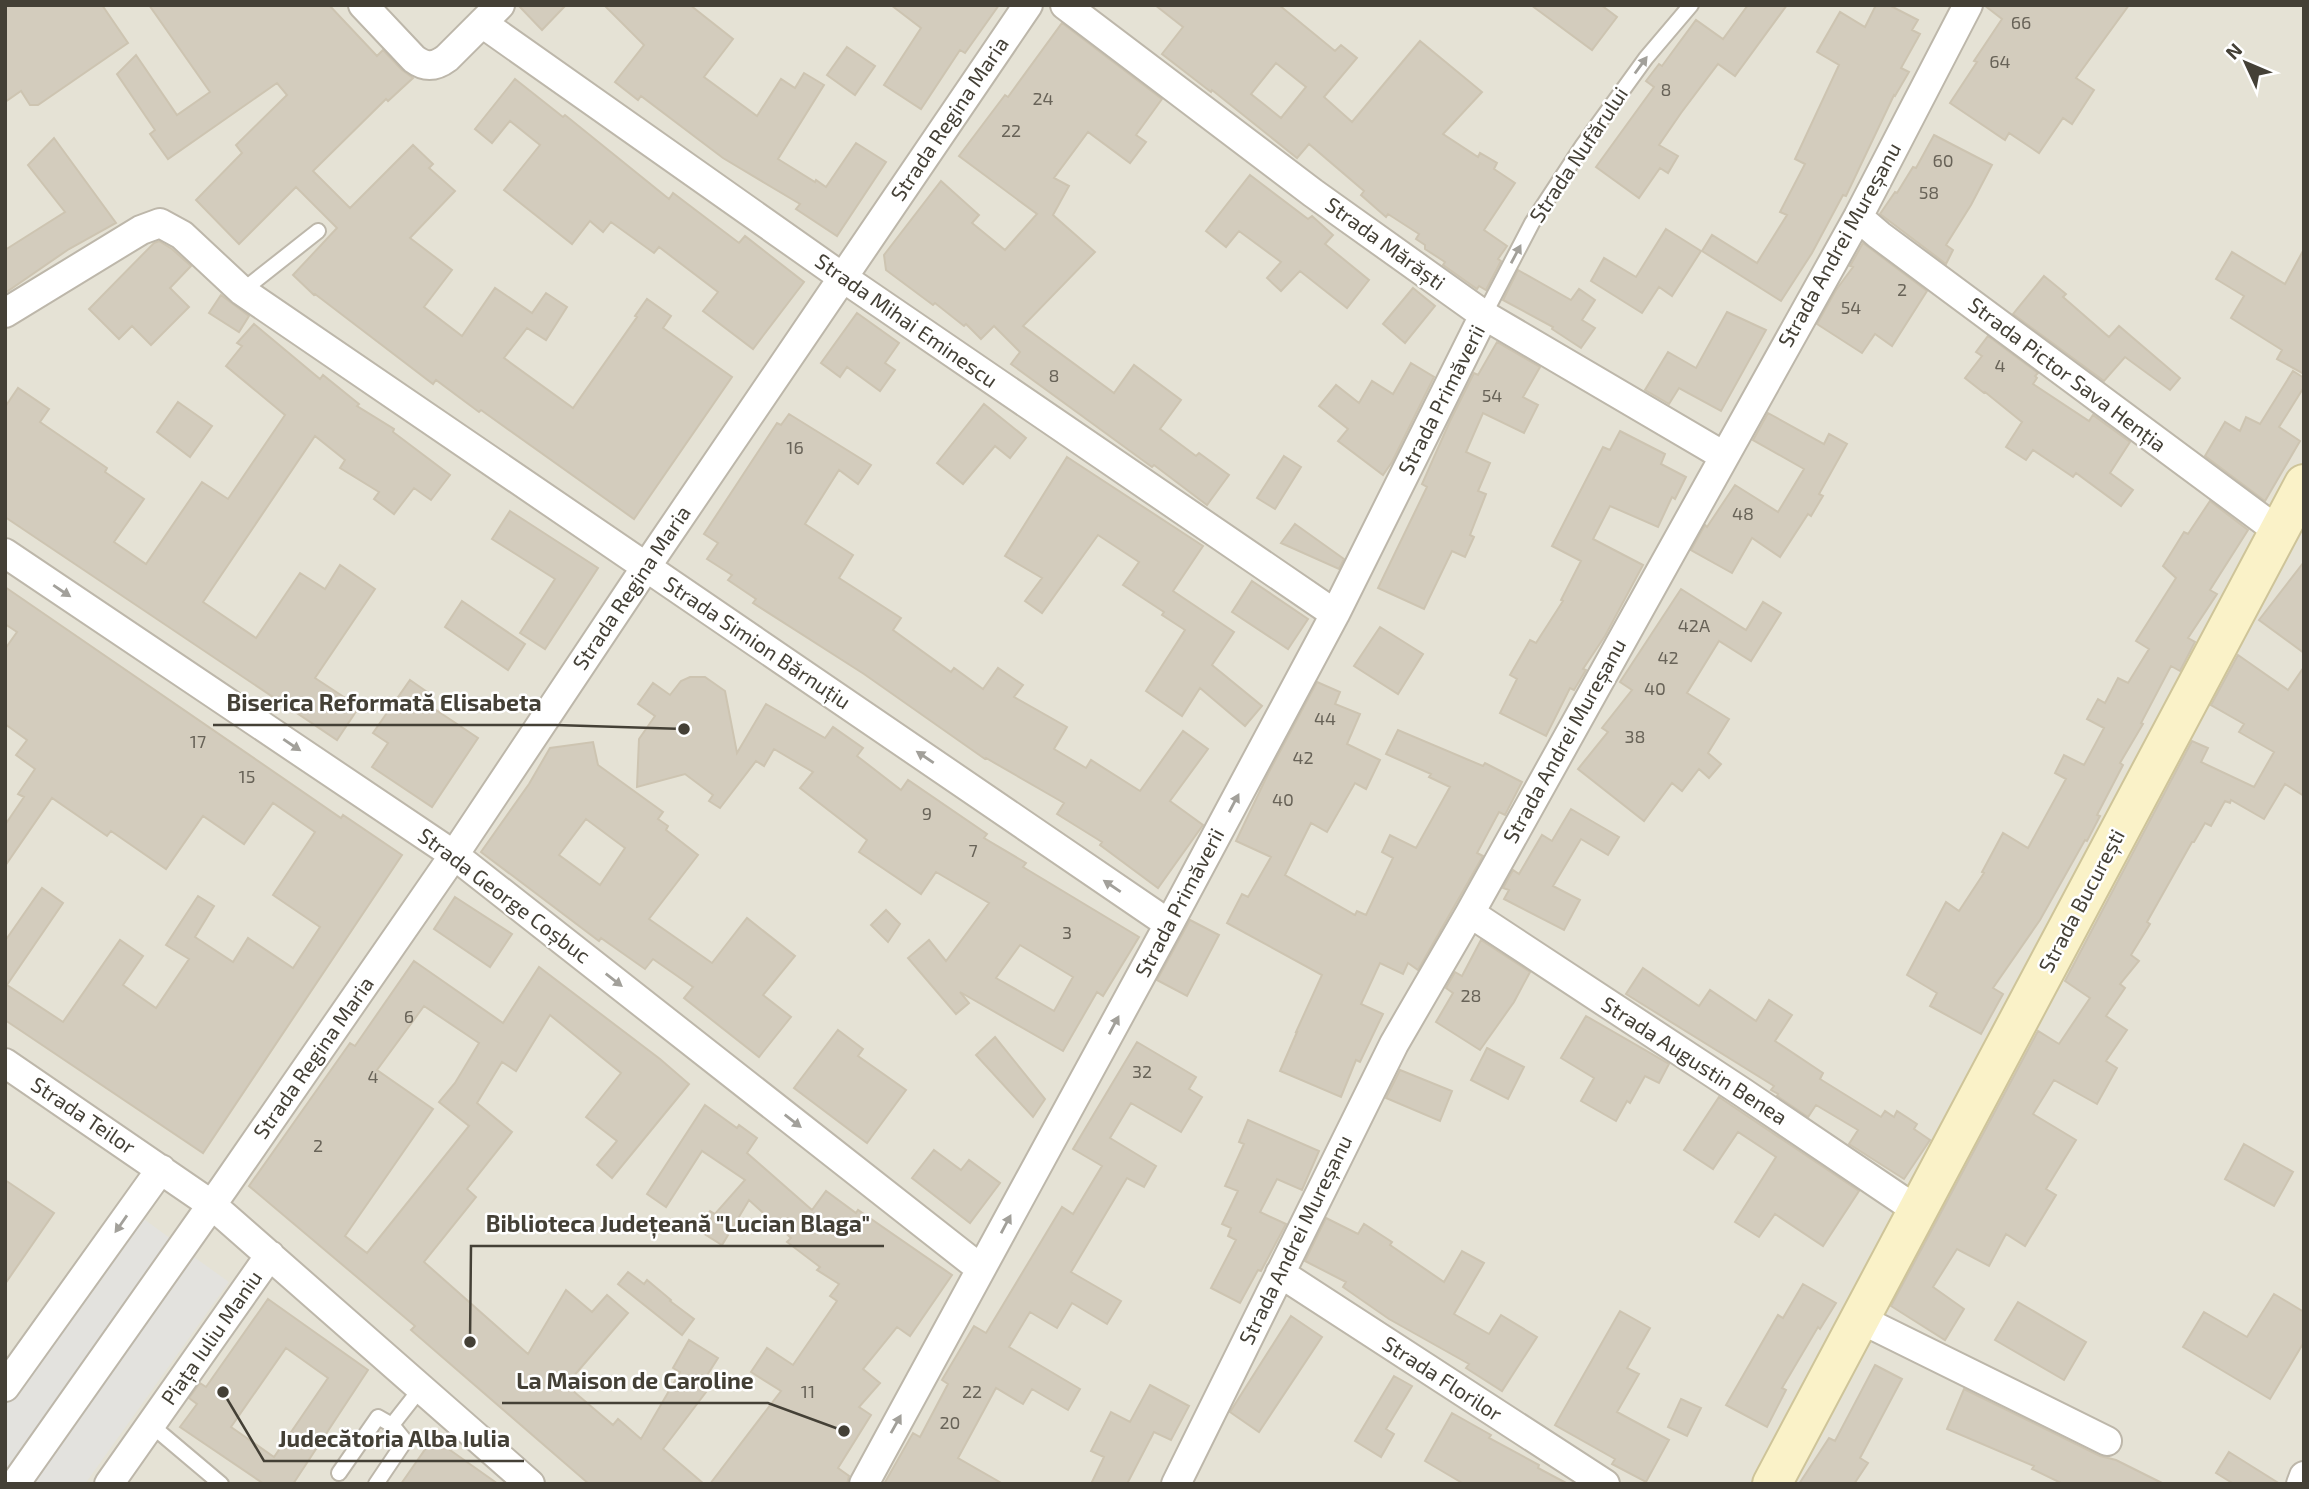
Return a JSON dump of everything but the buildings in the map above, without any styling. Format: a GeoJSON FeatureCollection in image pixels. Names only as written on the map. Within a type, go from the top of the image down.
{"type":"FeatureCollection","features":[{"type":"Feature","properties":{"kind":"main road","name":"Strada București"},"geometry":{"type":"LineString","coordinates":[[1772,1484],[2304,484]]}},
{"type":"Feature","properties":{"kind":"street"},"geometry":{"type":"LineString","coordinates":[[363,5],[414,59],[430,66],[447,58],[491,14]]}},
{"type":"Feature","properties":{"kind":"street","name":"Strada Regina Maria"},"geometry":{"type":"LineString","coordinates":[[212,1205],[454,855],[1028,5]]}},
{"type":"Feature","properties":{"kind":"street","name":"Strada Mărăști"},"geometry":{"type":"LineString","coordinates":[[1065,5],[1313,192],[1484,315],[1724,456]]}},
{"type":"Feature","properties":{"kind":"street","name":"Strada Andrei Mureșanu"},"geometry":{"type":"LineString","coordinates":[[1176,1484],[1394,1044],[1470,913],[1858,217],[1968,5]]}},
{"type":"Feature","properties":{"kind":"street","name":"Strada Mihai Eminescu"},"geometry":{"type":"LineString","coordinates":[[491,14],[842,277],[1335,614]]}},
{"type":"Feature","properties":{"kind":"street","name":"Strada Pictor Sava Henția"},"geometry":{"type":"LineString","coordinates":[[1858,217],[2278,531]]}},
{"type":"Feature","properties":{"kind":"street","name":"Strada Simion Bărnuțiu"},"geometry":{"type":"LineString","coordinates":[[5,313],[141,230],[160,223],[182,235],[242,291],[1169,924]]}},
{"type":"Feature","properties":{"kind":"street","name":"Strada Primăverii"},"geometry":{"type":"LineString","coordinates":[[863,1484],[1335,614],[1484,315]]}},
{"type":"Feature","properties":{"kind":"street","name":"Strada George Coșbuc"},"geometry":{"type":"LineString","coordinates":[[5,553],[454,855],[982,1269]]}},
{"type":"Feature","properties":{"kind":"street","name":"Strada Augustin Benea"},"geometry":{"type":"LineString","coordinates":[[1470,913],[1918,1211]]}},
{"type":"Feature","properties":{"kind":"street","name":"Strada Teilor"},"geometry":{"type":"LineString","coordinates":[[5,1063],[161,1169]]}},
{"type":"Feature","properties":{"kind":"street"},"geometry":{"type":"LineString","coordinates":[[5,1387],[161,1169]]}},
{"type":"Feature","properties":{"kind":"street","name":"Piața Iuliu Maniu"},"geometry":{"type":"LineString","coordinates":[[109,1484],[270,1255],[212,1205],[161,1169]]}},
{"type":"Feature","properties":{"kind":"street"},"geometry":{"type":"LineString","coordinates":[[15,1484],[212,1205]]}},
{"type":"Feature","properties":{"kind":"street"},"geometry":{"type":"LineString","coordinates":[[270,1255],[530,1484]]}},
{"type":"Feature","properties":{"kind":"street","name":"Strada Florilor"},"geometry":{"type":"LineString","coordinates":[[1280,1273],[1605,1484]]}},
{"type":"Feature","properties":{"kind":"street"},"geometry":{"type":"LineString","coordinates":[[1860,1319],[2107,1441]]}},
{"type":"Feature","properties":{"kind":"street"},"geometry":{"type":"LineString","coordinates":[[2301,1484],[2304,1476]]}},
{"type":"Feature","properties":{"kind":"lane","name":"Strada Nufărului"},"geometry":{"type":"LineString","coordinates":[[1484,315],[1532,223],[1583,145],[1646,58],[1691,5]]}},
{"type":"Feature","properties":{"kind":"lane"},"geometry":{"type":"LineString","coordinates":[[242,291],[318,230]]}},
{"type":"Feature","properties":{"kind":"lane"},"geometry":{"type":"LineString","coordinates":[[391,1425],[421,1388]]}},
{"type":"Feature","properties":{"kind":"lane"},"geometry":{"type":"LineString","coordinates":[[339,1473],[378,1417],[391,1425],[405,1441],[376,1484]]}},
{"type":"Feature","properties":{"kind":"lane"},"geometry":{"type":"LineString","coordinates":[[151,1425],[221,1484]]}},
{"type":"Feature","properties":{"kind":"shaded area"},"geometry":{"type":"Polygon","coordinates":[[[5,5],[2304,5],[2304,1484],[5,1484],[5,5]]]}},
{"type":"Feature","properties":{"kind":"shaded area"},"geometry":{"type":"Polygon","coordinates":[[[140,1216],[175,1242],[5,1475],[5,1404],[140,1216]]]}},
{"type":"Feature","properties":{"kind":"shaded area"},"geometry":{"type":"Polygon","coordinates":[[[194,1257],[229,1282],[85,1484],[32,1484],[194,1257]]]}},
{"type":"Feature","properties":{"kind":"place","name":"Biserica Reformată Elisabeta"},"geometry":{"type":"Point","coordinates":[684,729]}},
{"type":"Feature","properties":{"kind":"place","name":"Biblioteca Județeană \"Lucian Blaga\""},"geometry":{"type":"Point","coordinates":[470,1342]}},
{"type":"Feature","properties":{"kind":"place","name":"Judecătoria Alba Iulia"},"geometry":{"type":"Point","coordinates":[223,1392]}},
{"type":"Feature","properties":{"kind":"place","name":"La Maison de Caroline"},"geometry":{"type":"Point","coordinates":[844,1431]}}]}
